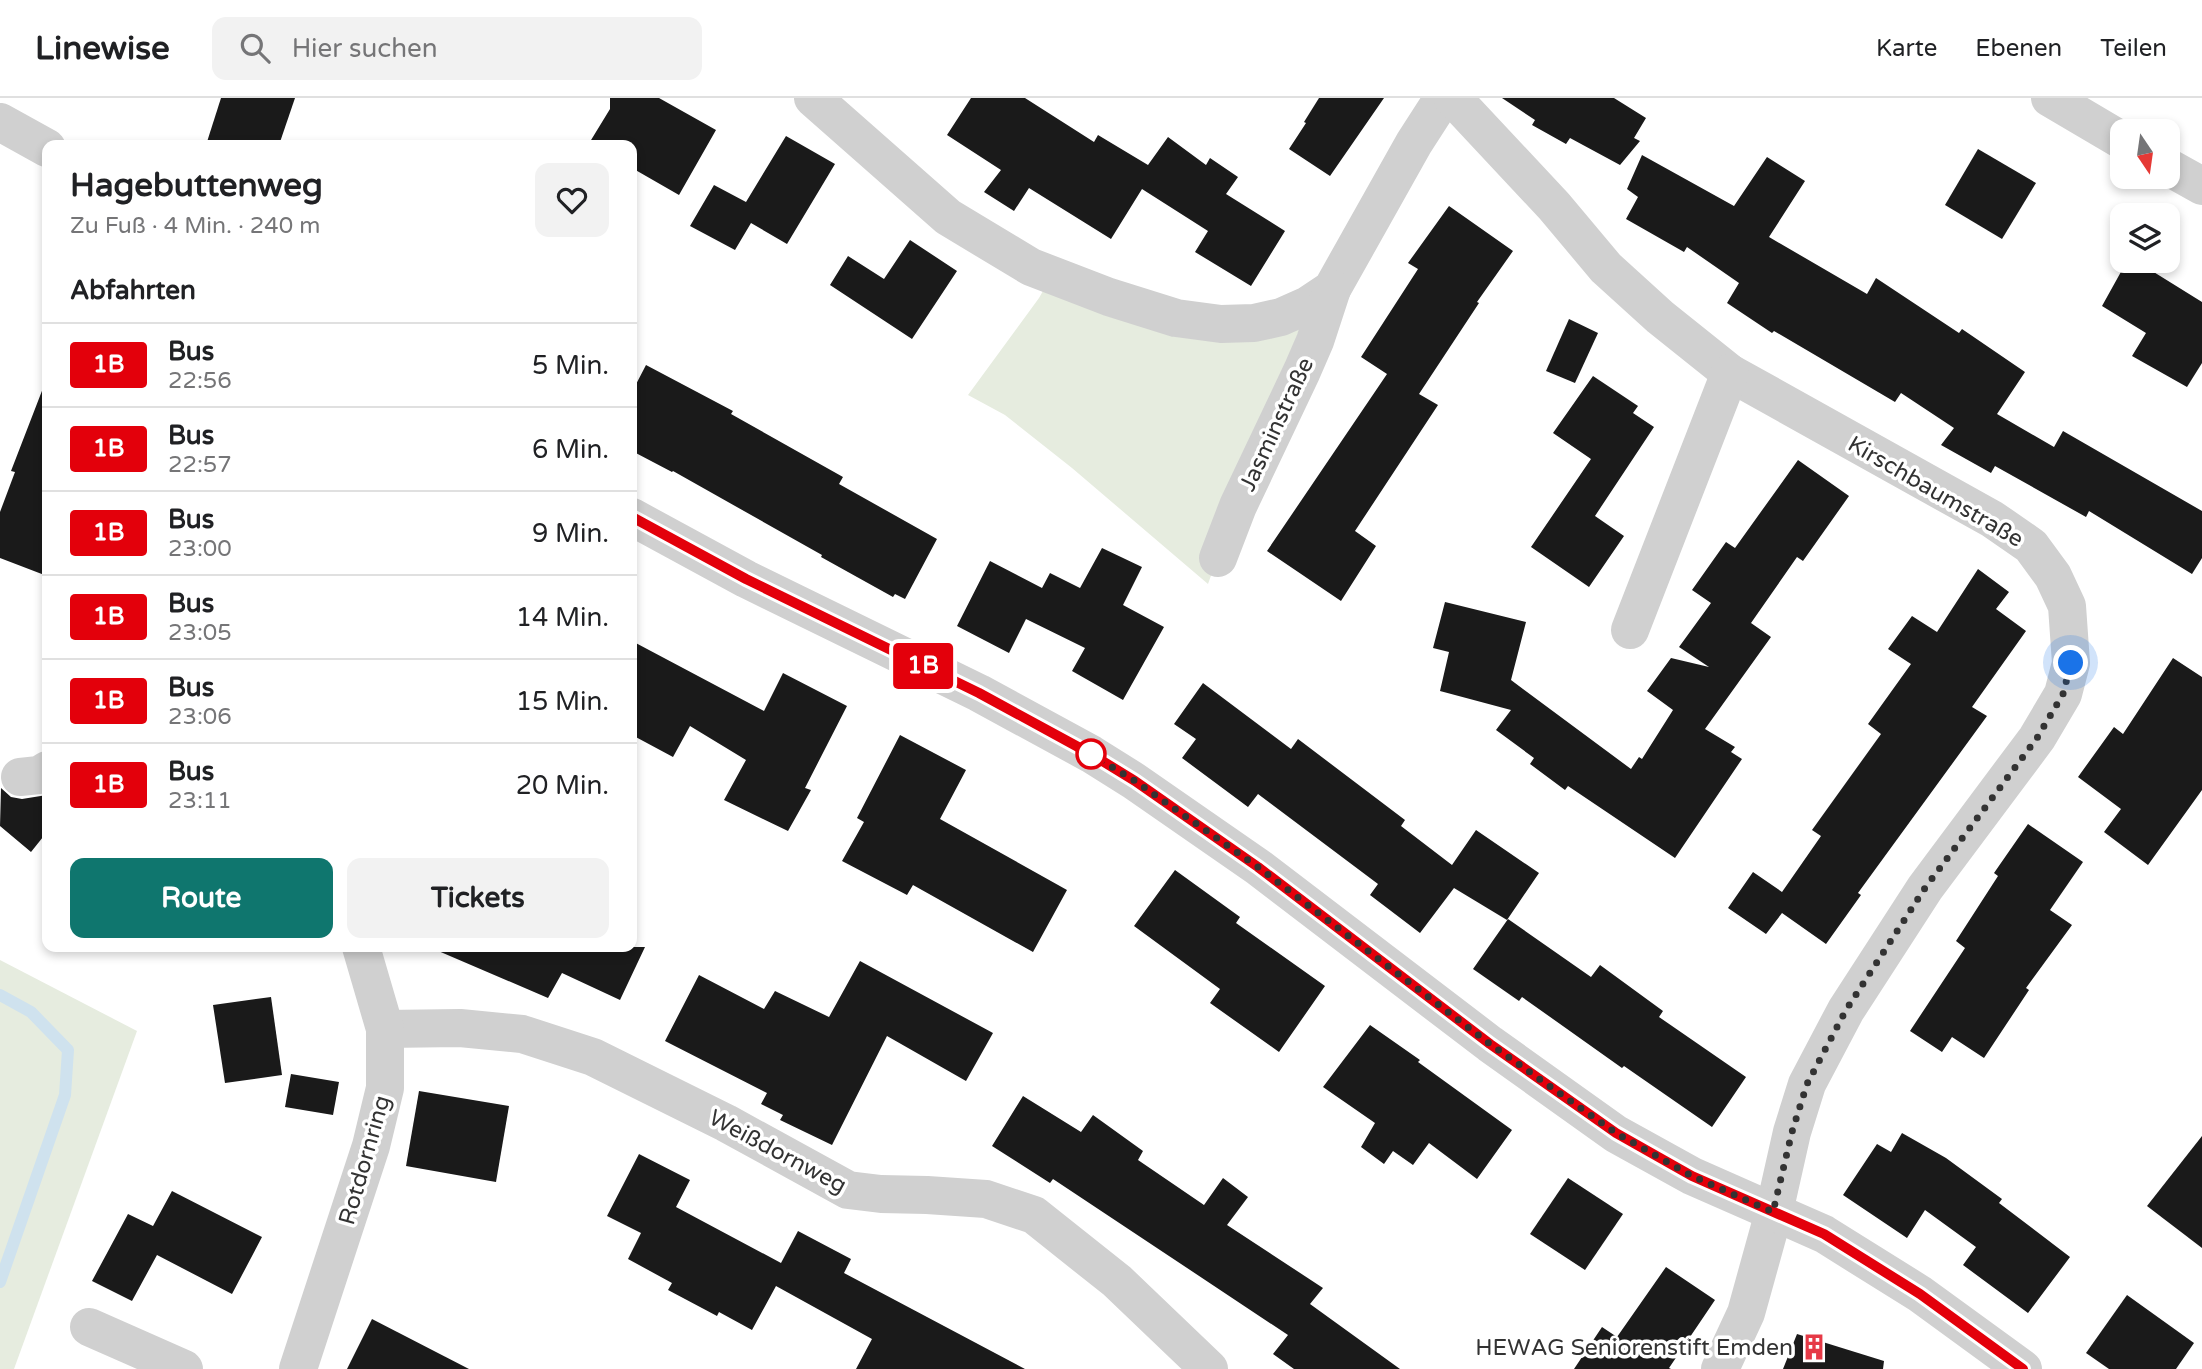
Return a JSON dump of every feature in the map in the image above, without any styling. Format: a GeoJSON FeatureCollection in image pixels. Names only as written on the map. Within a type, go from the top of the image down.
{"type":"FeatureCollection","features":[{"type":"Feature","properties":{"kind":"street","name":"Jasminstraße"},"geometry":{"type":"LineString","coordinates":[[813,98],[948,217],[1031,267],[1109,297],[1176,317],[1221,324],[1254,323],[1281,317],[1332,289]]}},
{"type":"Feature","properties":{"kind":"street","name":"Jasminstraße"},"geometry":{"type":"LineString","coordinates":[[1218,558],[1238,506],[1315,341],[1332,289],[1414,143],[1443,98]]}},
{"type":"Feature","properties":{"kind":"street","name":"Kirschbaumstraße"},"geometry":{"type":"LineString","coordinates":[[1453,98],[1554,206],[1606,268],[1660,317],[1730,373],[1981,512],[2031,547],[2053,576],[2067,606],[2071,663],[2063,694],[2037,738],[1925,888],[1846,1010],[1807,1084],[1792,1132],[1773,1212]]}},
{"type":"Feature","properties":{"kind":"street"},"geometry":{"type":"LineString","coordinates":[[2050,98],[2110,133]]}},
{"type":"Feature","properties":{"kind":"street"},"geometry":{"type":"LineString","coordinates":[[0,122],[42,145]]}},
{"type":"Feature","properties":{"kind":"street"},"geometry":{"type":"LineString","coordinates":[[2180,174],[2202,186]]}},
{"type":"Feature","properties":{"kind":"street"},"geometry":{"type":"LineString","coordinates":[[1630,630],[1730,373]]}},
{"type":"Feature","properties":{"kind":"street"},"geometry":{"type":"LineString","coordinates":[[637,520],[746,579],[979,693],[1091,754],[1135,781],[1258,867],[1490,1044],[1616,1133],[1692,1176],[1824,1234],[1920,1294],[2023,1369]]}},
{"type":"Feature","properties":{"kind":"street","name":"Rotdornring"},"geometry":{"type":"LineString","coordinates":[[298,1369],[371,1146],[385,1088],[385,1029],[362,952]]}},
{"type":"Feature","properties":{"kind":"street","name":"Weißdornweg"},"geometry":{"type":"LineString","coordinates":[[385,1029],[460,1028],[522,1034],[593,1057],[726,1123],[848,1190],[986,1199],[1034,1215],[1117,1281],[1209,1369]]}},
{"type":"Feature","properties":{"kind":"street"},"geometry":{"type":"LineString","coordinates":[[1720,1369],[1746,1312],[1773,1212]]}},
{"type":"Feature","properties":{"kind":"street"},"geometry":{"type":"LineString","coordinates":[[89,1326],[184,1369]]}},
{"type":"Feature","properties":{"kind":"shaded area"},"geometry":{"type":"Polygon","coordinates":[[[1052,275],[1176,318],[1308,305],[1208,584],[1072,468],[1005,415],[968,395],[1039,298],[1052,275]]]}},
{"type":"Feature","properties":{"kind":"shaded area"},"geometry":{"type":"Polygon","coordinates":[[[0,960],[137,1031],[14,1369],[0,1369],[0,960]]]}},
{"type":"Feature","properties":{"kind":"building"},"geometry":{"type":"Polygon","coordinates":[[[221,98],[295,98],[281,140],[208,140],[221,98]]]}},
{"type":"Feature","properties":{"kind":"building"},"geometry":{"type":"Polygon","coordinates":[[[610,98],[659,98],[716,130],[679,195],[637,171],[637,140],[591,140],[610,109],[610,98]]]}},
{"type":"Feature","properties":{"kind":"building"},"geometry":{"type":"Polygon","coordinates":[[[971,98],[1025,98],[1094,142],[1098,135],[1148,165],[1168,137],[1206,165],[1210,158],[1238,177],[1226,194],[1285,231],[1251,286],[1195,252],[1208,231],[1142,189],[1111,239],[1029,188],[1014,211],[984,192],[1001,170],[947,135],[971,98]]]}},
{"type":"Feature","properties":{"kind":"building"},"geometry":{"type":"Polygon","coordinates":[[[1319,98],[1384,98],[1330,176],[1289,149],[1319,98]]]}},
{"type":"Feature","properties":{"kind":"building"},"geometry":{"type":"Polygon","coordinates":[[[1502,98],[1614,98],[1646,118],[1634,138],[1640,141],[1620,165],[1570,138],[1566,144],[1532,125],[1535,120],[1502,98]]]}},
{"type":"Feature","properties":{"kind":"building"},"geometry":{"type":"Polygon","coordinates":[[[786,136],[835,164],[787,244],[751,223],[735,250],[690,226],[714,185],[746,202],[786,136]]]}},
{"type":"Feature","properties":{"kind":"building"},"geometry":{"type":"Polygon","coordinates":[[[1978,149],[2036,183],[2002,239],[1945,205],[1978,149]]]}},
{"type":"Feature","properties":{"kind":"building"},"geometry":{"type":"Polygon","coordinates":[[[1642,155],[1734,206],[1767,157],[1805,181],[1769,237],[1867,294],[1876,278],[1959,333],[1962,329],[2025,372],[1997,414],[2054,447],[2063,431],[2202,511],[2202,558],[2192,574],[2089,511],[2086,517],[1995,466],[1991,473],[1941,445],[1954,428],[1901,393],[1895,402],[1774,331],[1772,333],[1727,303],[1739,283],[1687,247],[1684,252],[1626,219],[1638,197],[1627,189],[1642,155]]]}},
{"type":"Feature","properties":{"kind":"building"},"geometry":{"type":"Polygon","coordinates":[[[1449,206],[1513,251],[1419,394],[1438,405],[1355,531],[1376,546],[1341,601],[1267,551],[1387,374],[1361,357],[1418,269],[1408,263],[1449,206]]]}},
{"type":"Feature","properties":{"kind":"building"},"geometry":{"type":"Polygon","coordinates":[[[910,240],[957,271],[912,339],[830,285],[848,256],[884,279],[910,240]]]}},
{"type":"Feature","properties":{"kind":"building"},"geometry":{"type":"Polygon","coordinates":[[[2120,273],[2155,273],[2202,302],[2202,363],[2187,387],[2132,356],[2146,333],[2102,306],[2120,273]]]}},
{"type":"Feature","properties":{"kind":"building"},"geometry":{"type":"Polygon","coordinates":[[[1569,319],[1598,333],[1575,383],[1546,371],[1569,319]]]}},
{"type":"Feature","properties":{"kind":"building"},"geometry":{"type":"Polygon","coordinates":[[[646,365],[733,411],[731,414],[843,477],[839,484],[937,539],[905,599],[895,594],[893,597],[673,471],[637,454],[637,382],[646,365]]]}},
{"type":"Feature","properties":{"kind":"building"},"geometry":{"type":"Polygon","coordinates":[[[1593,376],[1638,406],[1633,413],[1654,427],[1595,516],[1624,536],[1589,587],[1531,547],[1591,459],[1553,433],[1593,376]]]}},
{"type":"Feature","properties":{"kind":"building"},"geometry":{"type":"Polygon","coordinates":[[[42,391],[42,574],[0,558],[0,512],[15,472],[11,471],[42,391]]]}},
{"type":"Feature","properties":{"kind":"building"},"geometry":{"type":"Polygon","coordinates":[[[1798,460],[1849,496],[1803,561],[1797,557],[1751,623],[1771,637],[1705,729],[1735,747],[1731,752],[1742,759],[1675,858],[1568,786],[1565,790],[1530,764],[1534,758],[1496,730],[1511,710],[1440,691],[1449,652],[1433,648],[1445,602],[1526,622],[1511,680],[1631,769],[1639,757],[1642,759],[1673,710],[1647,691],[1671,658],[1709,667],[1679,647],[1711,603],[1692,590],[1726,542],[1735,548],[1798,460]]]}},
{"type":"Feature","properties":{"kind":"building"},"geometry":{"type":"Polygon","coordinates":[[[1102,548],[1142,567],[1123,605],[1164,627],[1123,700],[1072,671],[1085,648],[1026,619],[1009,653],[957,626],[990,561],[1042,588],[1050,573],[1080,588],[1102,548]]]}},
{"type":"Feature","properties":{"kind":"building"},"geometry":{"type":"Polygon","coordinates":[[[1978,569],[2009,592],[1996,609],[2026,631],[1972,707],[1987,716],[1858,893],[1861,895],[1826,944],[1782,913],[1766,934],[1728,908],[1753,872],[1782,892],[1821,836],[1812,830],[1881,734],[1868,724],[1911,664],[1888,649],[1912,616],[1937,632],[1978,569]]]}},
{"type":"Feature","properties":{"kind":"building"},"geometry":{"type":"Polygon","coordinates":[[[637,644],[764,711],[783,673],[847,706],[805,788],[811,790],[788,831],[724,800],[746,760],[690,726],[673,757],[637,738],[637,644]]]}},
{"type":"Feature","properties":{"kind":"building"},"geometry":{"type":"Polygon","coordinates":[[[2173,658],[2202,677],[2202,790],[2148,865],[2104,832],[2121,809],[2078,777],[2114,727],[2123,734],[2173,658]]]}},
{"type":"Feature","properties":{"kind":"building"},"geometry":{"type":"Polygon","coordinates":[[[1203,683],[1291,749],[1298,739],[1405,820],[1401,826],[1452,865],[1476,830],[1539,873],[1507,920],[1454,888],[1420,933],[1370,895],[1378,884],[1258,794],[1248,807],[1182,758],[1196,739],[1174,724],[1203,683]]]}},
{"type":"Feature","properties":{"kind":"building"},"geometry":{"type":"Polygon","coordinates":[[[900,735],[966,770],[940,819],[1067,890],[1033,952],[913,885],[907,895],[842,861],[864,822],[857,818],[900,735]]]}},
{"type":"Feature","properties":{"kind":"building"},"geometry":{"type":"Polygon","coordinates":[[[1,788],[11,797],[22,799],[42,796],[42,838],[31,852],[0,826],[1,788]]]}},
{"type":"Feature","properties":{"kind":"building"},"geometry":{"type":"Polygon","coordinates":[[[2028,824],[2083,862],[2050,910],[2072,925],[2026,988],[2029,990],[1984,1058],[1952,1037],[1942,1052],[1910,1031],[1965,948],[1956,941],[1998,876],[1994,873],[2028,824]]]}},
{"type":"Feature","properties":{"kind":"building"},"geometry":{"type":"Polygon","coordinates":[[[1175,870],[1240,917],[1236,923],[1325,986],[1279,1052],[1210,1003],[1220,989],[1134,926],[1175,870]]]}},
{"type":"Feature","properties":{"kind":"building"},"geometry":{"type":"Polygon","coordinates":[[[1508,919],[1591,977],[1600,965],[1663,1011],[1659,1017],[1746,1077],[1712,1127],[1624,1066],[1622,1068],[1522,997],[1519,1001],[1473,969],[1508,919]]]}},
{"type":"Feature","properties":{"kind":"building"},"geometry":{"type":"Polygon","coordinates":[[[637,947],[645,947],[620,1000],[562,973],[548,998],[441,952],[637,952],[637,947]]]}},
{"type":"Feature","properties":{"kind":"building"},"geometry":{"type":"Polygon","coordinates":[[[860,961],[993,1033],[966,1081],[887,1036],[832,1145],[780,1120],[783,1115],[761,1104],[767,1093],[665,1041],[699,975],[764,1009],[775,991],[829,1017],[860,961]]]}},
{"type":"Feature","properties":{"kind":"building"},"geometry":{"type":"Polygon","coordinates":[[[271,997],[282,1075],[225,1083],[213,1005],[271,997]]]}},
{"type":"Feature","properties":{"kind":"building"},"geometry":{"type":"Polygon","coordinates":[[[1370,1025],[1512,1130],[1477,1179],[1429,1143],[1413,1165],[1393,1151],[1384,1164],[1361,1147],[1375,1123],[1323,1087],[1370,1025]]]}},
{"type":"Feature","properties":{"kind":"building"},"geometry":{"type":"Polygon","coordinates":[[[291,1074],[339,1082],[333,1115],[285,1107],[291,1074]]]}},
{"type":"Feature","properties":{"kind":"building"},"geometry":{"type":"Polygon","coordinates":[[[419,1091],[509,1106],[496,1182],[406,1166],[419,1091]]]}},
{"type":"Feature","properties":{"kind":"building"},"geometry":{"type":"Polygon","coordinates":[[[1023,1096],[1081,1132],[1093,1115],[1143,1151],[1138,1160],[1204,1205],[1223,1178],[1248,1197],[1227,1225],[1323,1288],[1310,1304],[1400,1369],[1294,1369],[1273,1354],[1288,1335],[1053,1179],[1050,1183],[992,1146],[1023,1096]]]}},
{"type":"Feature","properties":{"kind":"building"},"geometry":{"type":"Polygon","coordinates":[[[1902,1133],[1946,1158],[2002,1199],[1999,1203],[2070,1257],[2028,1313],[1963,1265],[1976,1247],[1925,1210],[1907,1238],[1843,1195],[1877,1144],[1891,1152],[1902,1133]]]}},
{"type":"Feature","properties":{"kind":"building"},"geometry":{"type":"Polygon","coordinates":[[[2202,1136],[2202,1248],[2147,1206],[2202,1136]]]}},
{"type":"Feature","properties":{"kind":"building"},"geometry":{"type":"Polygon","coordinates":[[[639,1154],[690,1180],[676,1207],[781,1263],[798,1231],[851,1259],[844,1273],[1025,1369],[856,1369],[872,1339],[776,1286],[752,1330],[719,1312],[717,1316],[668,1290],[672,1283],[628,1259],[641,1233],[607,1216],[639,1154]]]}},
{"type":"Feature","properties":{"kind":"building"},"geometry":{"type":"Polygon","coordinates":[[[1568,1178],[1623,1214],[1585,1270],[1530,1234],[1568,1178]]]}},
{"type":"Feature","properties":{"kind":"building"},"geometry":{"type":"Polygon","coordinates":[[[172,1191],[262,1237],[232,1294],[157,1255],[132,1301],[92,1281],[128,1214],[153,1226],[172,1191]]]}},
{"type":"Feature","properties":{"kind":"building"},"geometry":{"type":"Polygon","coordinates":[[[1666,1267],[1715,1300],[1669,1368],[1671,1369],[1574,1369],[1602,1327],[1617,1337],[1666,1267]]]}},
{"type":"Feature","properties":{"kind":"building"},"geometry":{"type":"Polygon","coordinates":[[[2127,1295],[2194,1343],[2176,1369],[2109,1369],[2086,1353],[2127,1295]]]}},
{"type":"Feature","properties":{"kind":"building"},"geometry":{"type":"Polygon","coordinates":[[[372,1319],[469,1369],[347,1369],[372,1319]]]}},
{"type":"Feature","properties":{"kind":"building","name":"HEWAG Seniorenstift Emden"},"geometry":{"type":"Polygon","coordinates":[[[1797,1334],[1884,1361],[1883,1369],[1783,1369],[1797,1334]]]}},
{"type":"Feature","properties":{"kind":"waterway"},"geometry":{"type":"LineString","coordinates":[[0,995],[31,1012],[68,1050],[65,1095],[0,1282]]}},
{"type":"Feature","properties":{"kind":"bus line","name":"1B"},"geometry":{"type":"LineString","coordinates":[[637,520],[746,579],[979,693],[1091,754],[1135,781],[1258,867],[1382,964],[1616,1133],[1692,1176],[1824,1234],[1920,1294],[2023,1369]]}},
{"type":"Feature","properties":{"kind":"place","name":"HEWAG Seniorenstift Emden"},"geometry":{"type":"Point","coordinates":[1814,1347]}},
{"type":"Feature","properties":{"kind":"route"},"geometry":{"type":"LineString","coordinates":[[1091,754],[1135,781],[1258,867],[1382,964],[1616,1133],[1692,1176],[1773,1212],[1792,1132],[1807,1084],[1846,1010],[1925,888],[2037,738],[2063,694],[2071,663]]}}]}
